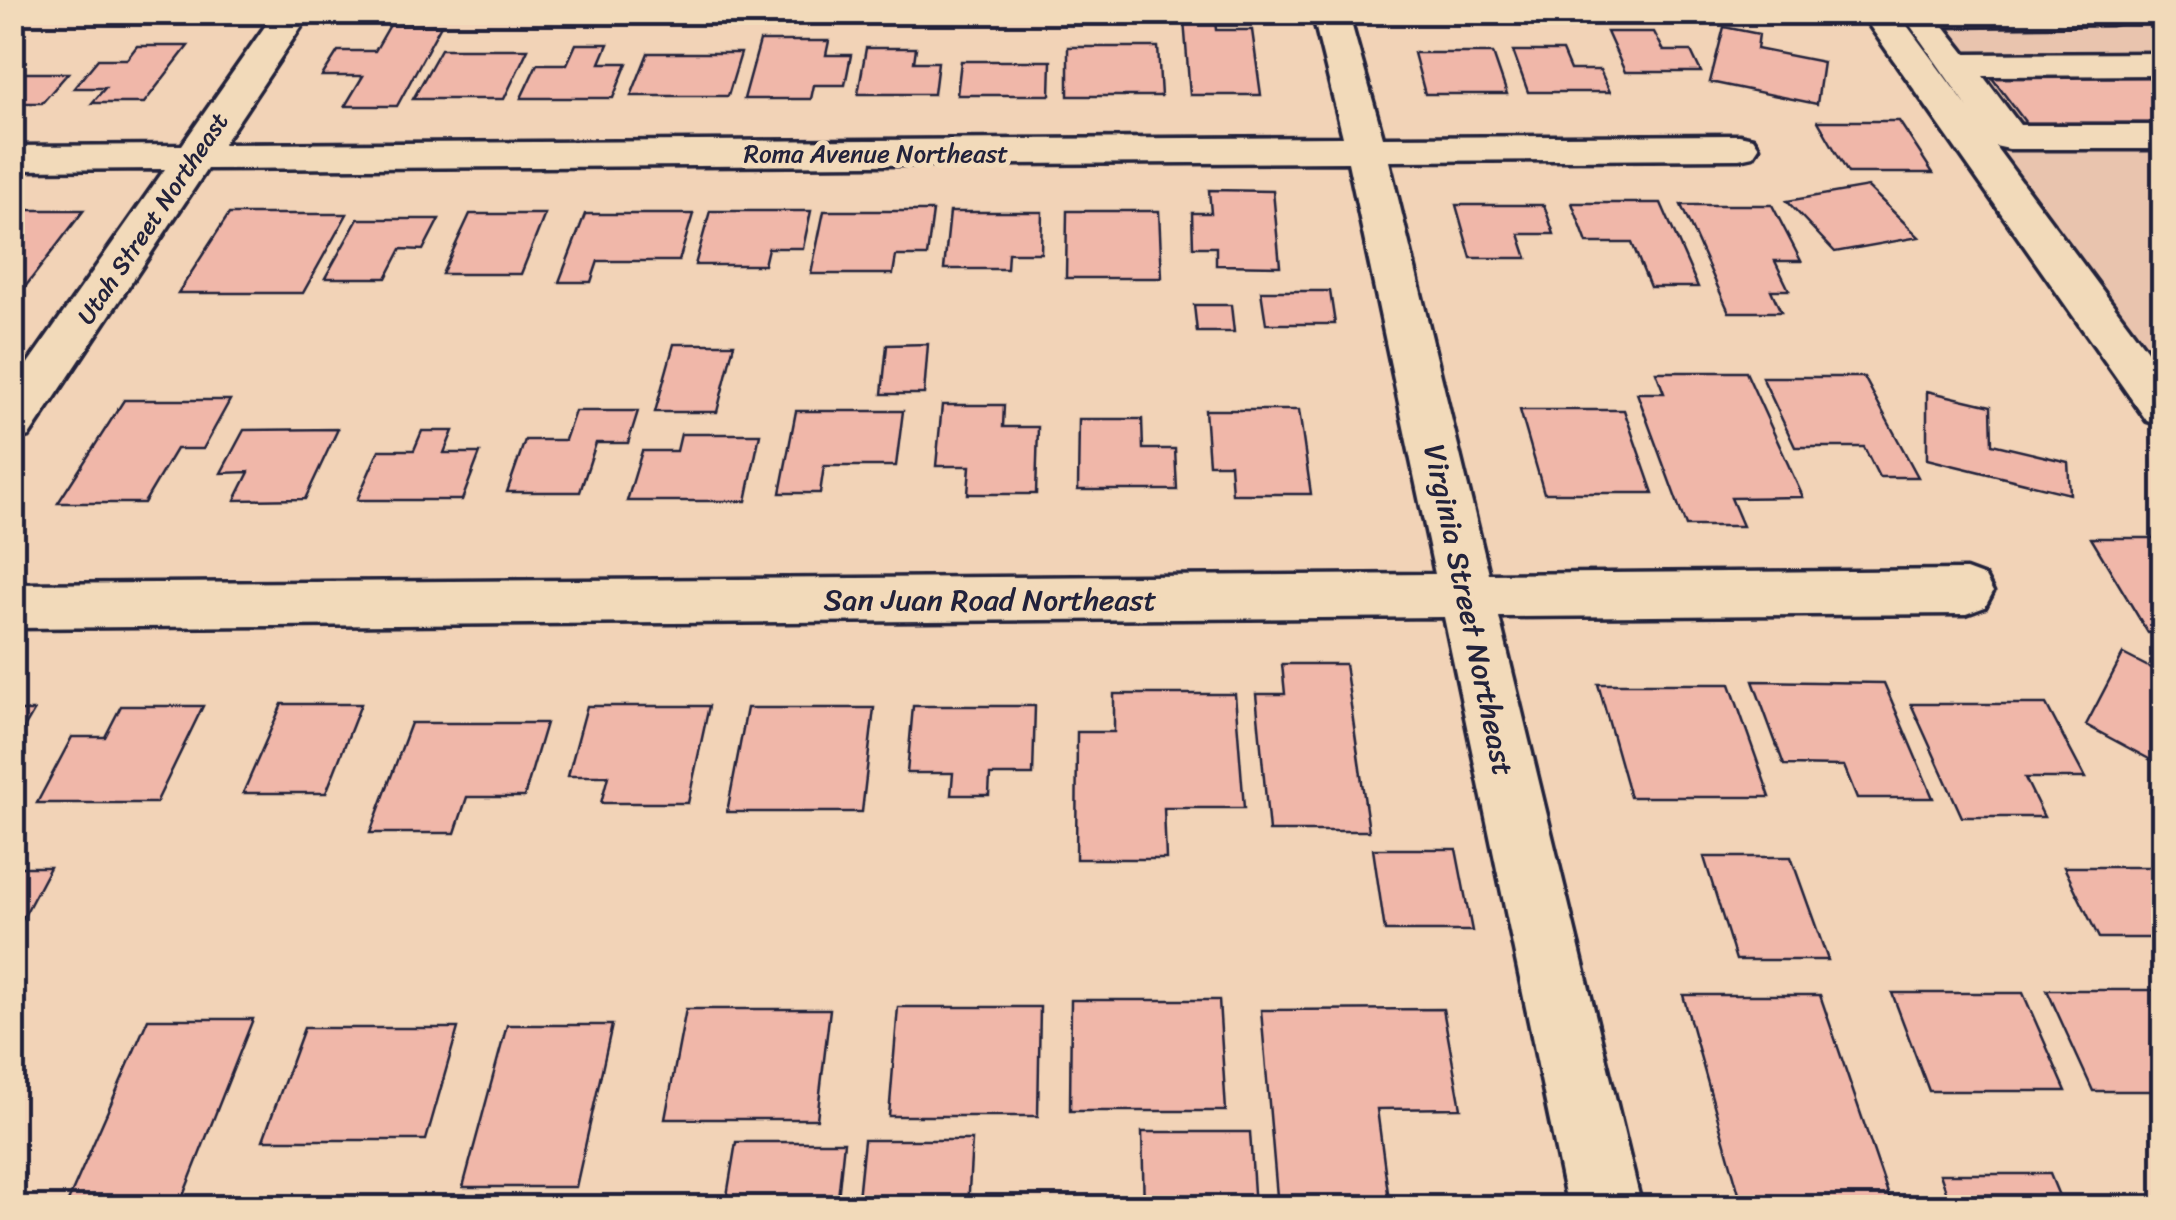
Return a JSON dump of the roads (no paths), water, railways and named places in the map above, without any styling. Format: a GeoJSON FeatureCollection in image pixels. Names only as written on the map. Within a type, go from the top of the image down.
{"type":"FeatureCollection","features":[{"type":"Feature","properties":{"kind":"street","name":"Utah Street Northeast"},"geometry":{"type":"LineString","coordinates":[[12,424],[293,12]]}},
{"type":"Feature","properties":{"kind":"street","name":"Virginia Street Northeast"},"geometry":{"type":"LineString","coordinates":[[1330,12],[1366,150],[1605,1208]]}},
{"type":"Feature","properties":{"kind":"street"},"geometry":{"type":"LineString","coordinates":[[1878,12],[2164,409]]}},
{"type":"Feature","properties":{"kind":"street"},"geometry":{"type":"LineString","coordinates":[[2111,13],[1917,14],[2010,137],[2164,136]]}},
{"type":"Feature","properties":{"kind":"street"},"geometry":{"type":"LineString","coordinates":[[1955,65],[2164,64]]}},
{"type":"Feature","properties":{"kind":"street","name":"Roma Avenue Northeast"},"geometry":{"type":"LineString","coordinates":[[12,158],[1740,148]]}},
{"type":"Feature","properties":{"kind":"street","name":"San Juan Road Northeast"},"geometry":{"type":"LineString","coordinates":[[12,606],[1966,592]]}}]}
